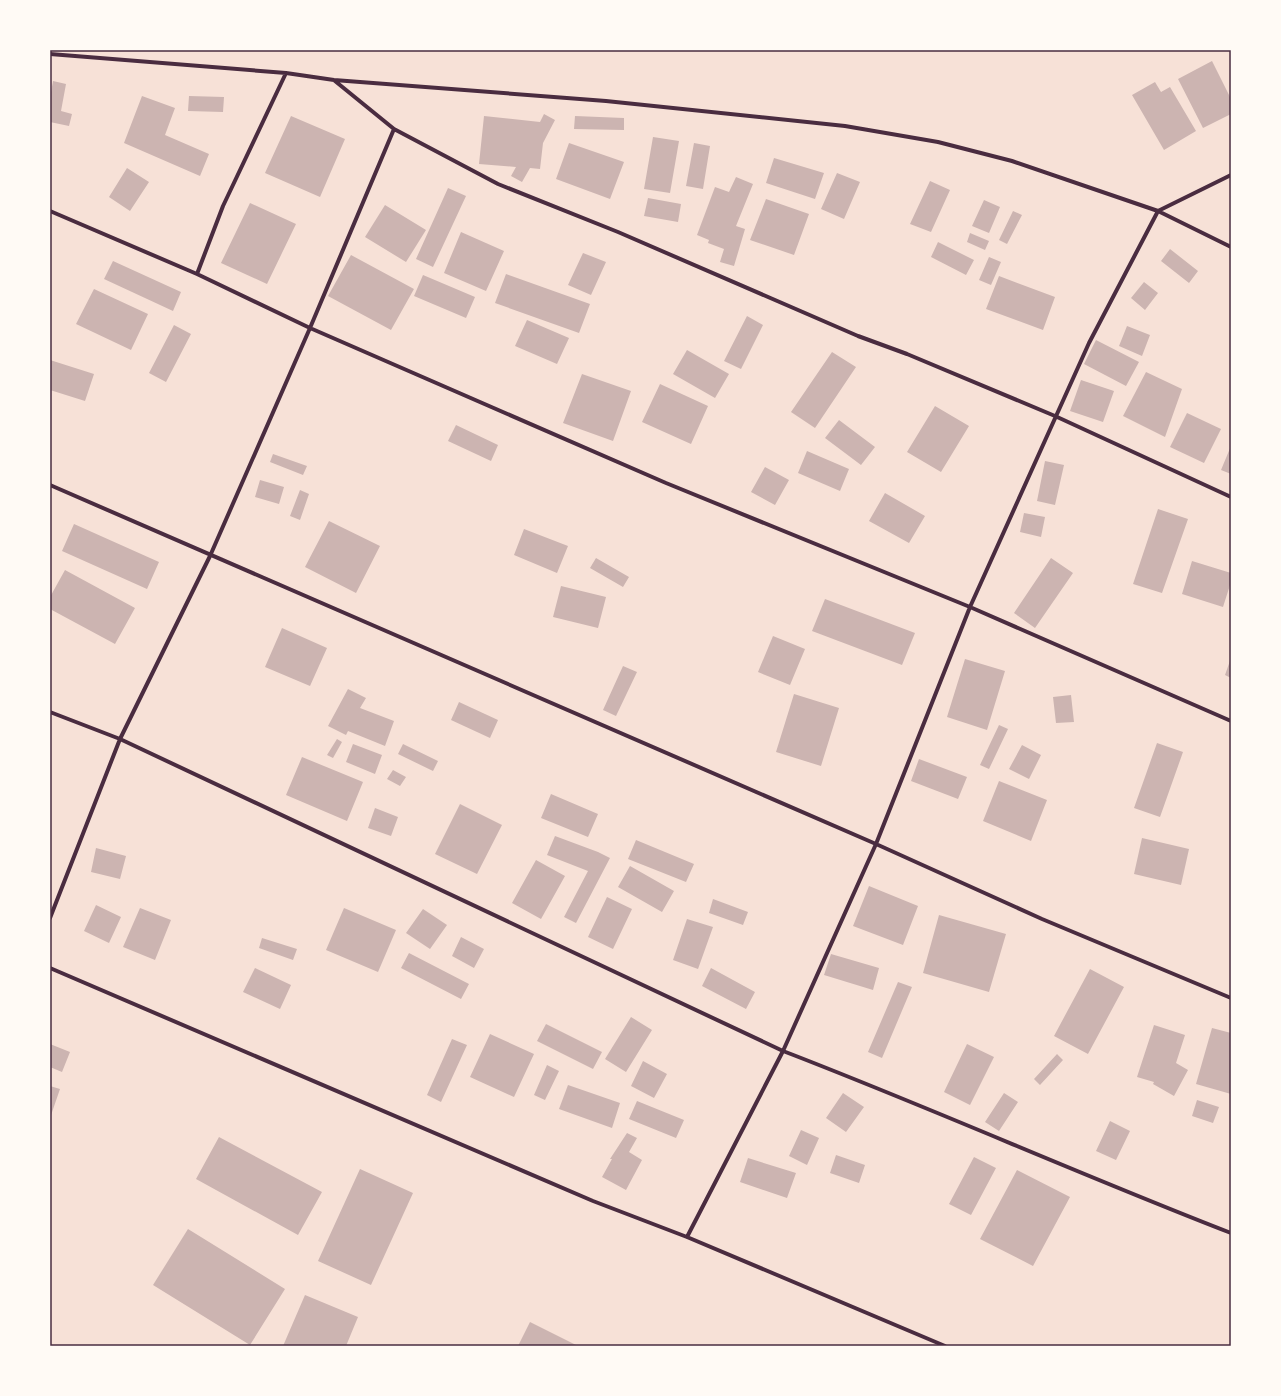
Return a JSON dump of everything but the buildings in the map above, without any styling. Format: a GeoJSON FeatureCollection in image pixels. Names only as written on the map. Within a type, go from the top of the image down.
{"type":"FeatureCollection","features":[{"type":"Feature","properties":{"kind":"street"},"geometry":{"type":"LineString","coordinates":[[50,54],[286,73],[334,80],[606,101],[845,126],[938,142],[1012,161],[1158,211],[1231,247]]}},
{"type":"Feature","properties":{"kind":"street"},"geometry":{"type":"LineString","coordinates":[[197,274],[222,206],[286,73]]}},
{"type":"Feature","properties":{"kind":"street"},"geometry":{"type":"LineString","coordinates":[[334,80],[394,128],[498,184],[618,232],[858,336],[907,354],[1055,416],[1231,498]]}},
{"type":"Feature","properties":{"kind":"street"},"geometry":{"type":"LineString","coordinates":[[50,918],[120,739],[210,556],[310,328],[394,128]]}},
{"type":"Feature","properties":{"kind":"street"},"geometry":{"type":"LineString","coordinates":[[687,1238],[783,1051],[876,844],[970,607],[1089,343],[1158,211],[1231,175]]}},
{"type":"Feature","properties":{"kind":"street"},"geometry":{"type":"LineString","coordinates":[[50,211],[197,274],[310,328],[666,483],[970,607],[1231,721]]}},
{"type":"Feature","properties":{"kind":"street"},"geometry":{"type":"LineString","coordinates":[[50,485],[210,556],[876,844],[1042,919],[1231,998]]}},
{"type":"Feature","properties":{"kind":"street"},"geometry":{"type":"LineString","coordinates":[[50,712],[120,739],[783,1051],[864,1083],[1144,1200],[1231,1233]]}},
{"type":"Feature","properties":{"kind":"street"},"geometry":{"type":"LineString","coordinates":[[50,968],[593,1201],[687,1238],[945,1346]]}}]}
